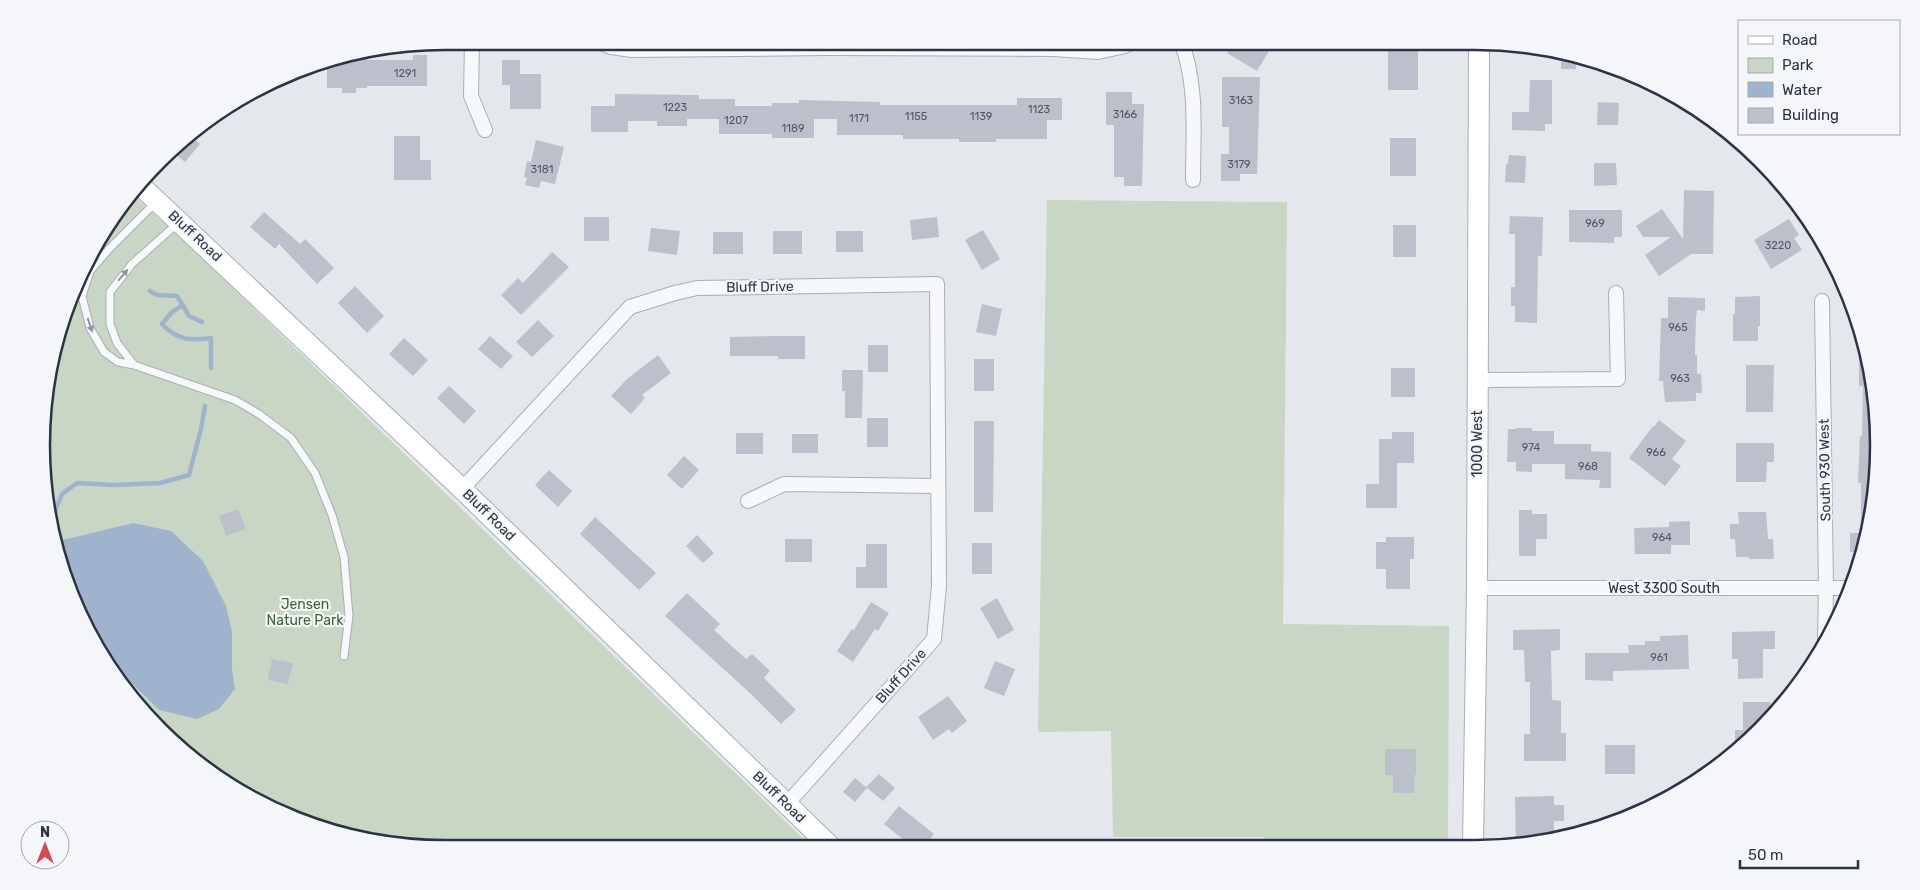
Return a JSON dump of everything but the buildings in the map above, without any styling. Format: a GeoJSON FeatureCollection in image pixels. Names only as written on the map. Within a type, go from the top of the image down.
{"type":"FeatureCollection","features":[{"type":"Feature","properties":{"kind":"main road","name":"1000 West"},"geometry":{"type":"LineString","coordinates":[[1473,840],[1477,588],[1479,50]]}},
{"type":"Feature","properties":{"kind":"main road","name":"Bluff Road"},"geometry":{"type":"LineString","coordinates":[[145,189],[462,489],[823,840]]}},
{"type":"Feature","properties":{"kind":"street"},"geometry":{"type":"LineString","coordinates":[[472,50],[471,96],[485,130]]}},
{"type":"Feature","properties":{"kind":"street"},"geometry":{"type":"LineString","coordinates":[[1085,50],[1098,52],[1107,50]]}},
{"type":"Feature","properties":{"kind":"street"},"geometry":{"type":"LineString","coordinates":[[1184,50],[1192,79],[1193,180]]}},
{"type":"Feature","properties":{"kind":"street","name":"Bluff Drive"},"geometry":{"type":"LineString","coordinates":[[462,489],[630,307],[697,288],[937,284],[938,586],[934,639],[787,804]]}},
{"type":"Feature","properties":{"kind":"street"},"geometry":{"type":"LineString","coordinates":[[1477,380],[1618,379],[1616,293]]}},
{"type":"Feature","properties":{"kind":"street","name":"South 930 West"},"geometry":{"type":"LineString","coordinates":[[1822,301],[1826,626]]}},
{"type":"Feature","properties":{"kind":"street"},"geometry":{"type":"LineString","coordinates":[[748,501],[784,484],[937,486]]}},
{"type":"Feature","properties":{"kind":"street","name":"West 3300 South"},"geometry":{"type":"LineString","coordinates":[[1477,588],[1843,588]]}},
{"type":"Feature","properties":{"kind":"lane"},"geometry":{"type":"LineString","coordinates":[[91,270],[157,201]]}},
{"type":"Feature","properties":{"kind":"lane"},"geometry":{"type":"LineString","coordinates":[[134,365],[117,344],[110,324],[110,292],[132,264],[180,221]]}},
{"type":"Feature","properties":{"kind":"lane"},"geometry":{"type":"LineString","coordinates":[[89,275],[82,296],[90,328],[104,352],[118,362],[134,365],[234,400],[259,414],[291,438],[315,473],[332,515],[344,557],[349,616],[344,656]]}},
{"type":"Feature","properties":{"kind":"green space","name":"Jensen Nature Park"},"geometry":{"type":"Polygon","coordinates":[[[137,199],[185,242],[805,840],[445,840],[396,837],[343,827],[294,810],[247,787],[205,758],[166,724],[132,685],[103,642],[80,596],[63,547],[53,497],[50,445],[53,393],[63,343],[80,294],[103,247],[137,199]]]}},
{"type":"Feature","properties":{"kind":"green space"},"geometry":{"type":"Polygon","coordinates":[[[1047,200],[1287,202],[1283,624],[1449,626],[1448,840],[1264,840],[1264,837],[1113,837],[1111,731],[1038,732],[1047,200]]]}},
{"type":"Feature","properties":{"kind":"water"},"geometry":{"type":"Polygon","coordinates":[[[133,523],[171,531],[203,561],[226,606],[232,632],[232,669],[235,689],[219,709],[197,719],[159,710],[129,681],[91,620],[71,572],[62,540],[133,523]]]}},
{"type":"Feature","properties":{"kind":"waterway"},"geometry":{"type":"LineString","coordinates":[[150,291],[157,295],[177,296],[189,316],[202,322]]}},
{"type":"Feature","properties":{"kind":"waterway"},"geometry":{"type":"LineString","coordinates":[[183,305],[172,312],[162,324],[173,333],[184,338],[211,338],[211,368]]}},
{"type":"Feature","properties":{"kind":"waterway"},"geometry":{"type":"LineString","coordinates":[[56,510],[62,494],[77,483],[113,485],[160,483],[189,475],[205,406]]}}]}
